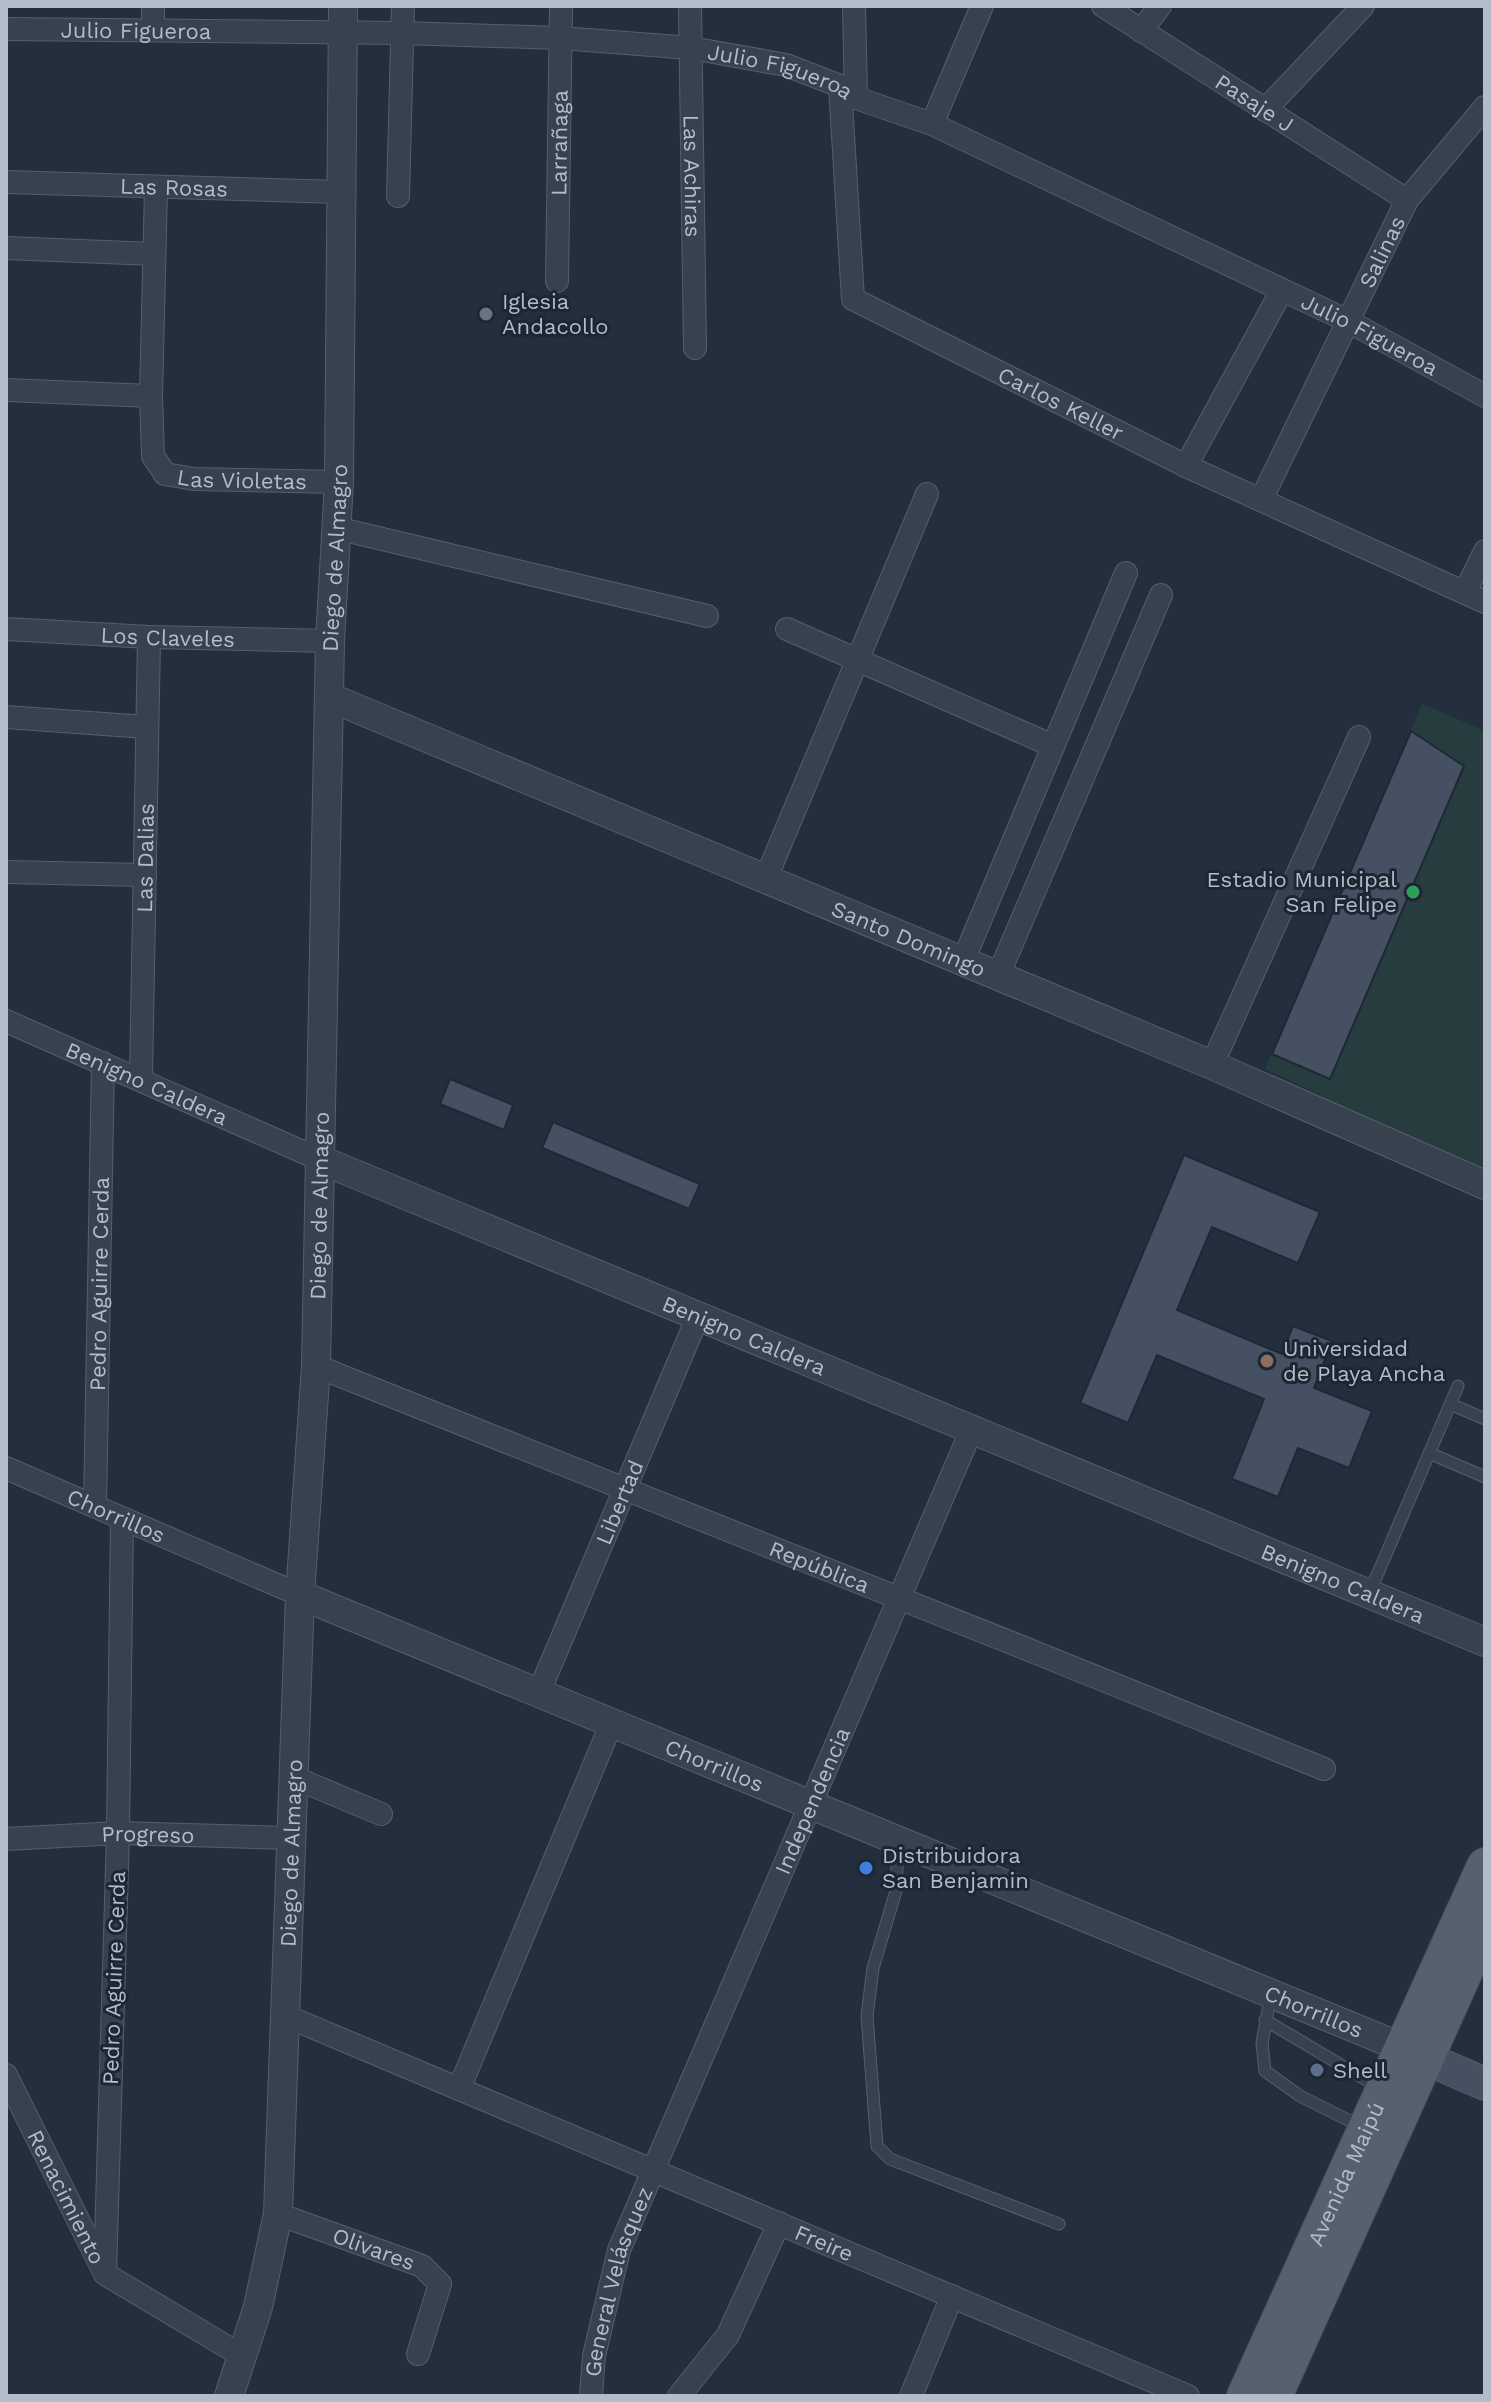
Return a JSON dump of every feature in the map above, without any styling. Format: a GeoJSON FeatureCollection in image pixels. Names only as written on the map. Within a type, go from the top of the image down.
{"type":"FeatureCollection","features":[{"type":"Feature","properties":{"kind":"main road","name":"Avenida Maipú"},"geometry":{"type":"LineString","coordinates":[[1274,2396],[1485,1866]]}},
{"type":"Feature","properties":{"kind":"main road","name":"Avenida Maipú"},"geometry":{"type":"LineString","coordinates":[[1245,2396],[1382,2089],[1412,2052],[1485,1926]]}},
{"type":"Feature","properties":{"kind":"main road"},"geometry":{"type":"LineString","coordinates":[[1412,2052],[1485,2084]]}},
{"type":"Feature","properties":{"kind":"street"},"geometry":{"type":"LineString","coordinates":[[153,6],[153,29]]}},
{"type":"Feature","properties":{"kind":"street"},"geometry":{"type":"LineString","coordinates":[[398,196],[403,6]]}},
{"type":"Feature","properties":{"kind":"street","name":"Larrañaga"},"geometry":{"type":"LineString","coordinates":[[557,281],[561,6]]}},
{"type":"Feature","properties":{"kind":"street","name":"Las Achiras"},"geometry":{"type":"LineString","coordinates":[[690,6],[695,348]]}},
{"type":"Feature","properties":{"kind":"street","name":"Carlos Keller"},"geometry":{"type":"LineString","coordinates":[[854,6],[848,92],[853,299],[1186,466],[1475,597]]}},
{"type":"Feature","properties":{"kind":"street"},"geometry":{"type":"LineString","coordinates":[[932,124],[982,6]]}},
{"type":"Feature","properties":{"kind":"street","name":"Pasaje J"},"geometry":{"type":"LineString","coordinates":[[1103,6],[1407,200]]}},
{"type":"Feature","properties":{"kind":"street"},"geometry":{"type":"LineString","coordinates":[[1141,31],[1160,6]]}},
{"type":"Feature","properties":{"kind":"street"},"geometry":{"type":"LineString","coordinates":[[1265,110],[1363,6]]}},
{"type":"Feature","properties":{"kind":"street","name":"Julio Figueroa"},"geometry":{"type":"LineString","coordinates":[[6,29],[153,29],[342,20],[403,33],[561,38],[691,48],[786,65],[932,124],[1281,292],[1348,321],[1485,396]]}},
{"type":"Feature","properties":{"kind":"street","name":"Diego de Almagro"},"geometry":{"type":"LineString","coordinates":[[229,2396],[244,2357],[278,2214],[300,1595],[316,1366],[330,641],[339,482],[342,20]]}},
{"type":"Feature","properties":{"kind":"street","name":"Salinas"},"geometry":{"type":"LineString","coordinates":[[1261,500],[1407,200],[1485,107]]}},
{"type":"Feature","properties":{"kind":"street","name":"Las Rosas"},"geometry":{"type":"LineString","coordinates":[[6,182],[156,189],[340,192]]}},
{"type":"Feature","properties":{"kind":"street"},"geometry":{"type":"LineString","coordinates":[[6,390],[151,396],[156,189]]}},
{"type":"Feature","properties":{"kind":"street"},"geometry":{"type":"LineString","coordinates":[[6,248],[154,254]]}},
{"type":"Feature","properties":{"kind":"street"},"geometry":{"type":"LineString","coordinates":[[1186,466],[1281,292]]}},
{"type":"Feature","properties":{"kind":"street","name":"Las Violetas"},"geometry":{"type":"LineString","coordinates":[[151,396],[153,456],[165,474],[194,479],[339,482]]}},
{"type":"Feature","properties":{"kind":"street"},"geometry":{"type":"LineString","coordinates":[[766,878],[927,494]]}},
{"type":"Feature","properties":{"kind":"street"},"geometry":{"type":"LineString","coordinates":[[336,528],[707,616]]}},
{"type":"Feature","properties":{"kind":"street"},"geometry":{"type":"LineString","coordinates":[[1475,597],[1485,551]]}},
{"type":"Feature","properties":{"kind":"street"},"geometry":{"type":"LineString","coordinates":[[963,961],[1126,573]]}},
{"type":"Feature","properties":{"kind":"street"},"geometry":{"type":"LineString","coordinates":[[998,976],[1161,595]]}},
{"type":"Feature","properties":{"kind":"street","name":"Los Claveles"},"geometry":{"type":"LineString","coordinates":[[6,629],[149,637],[330,641]]}},
{"type":"Feature","properties":{"kind":"street"},"geometry":{"type":"LineString","coordinates":[[787,629],[1053,746]]}},
{"type":"Feature","properties":{"kind":"street","name":"Las Dalias"},"geometry":{"type":"LineString","coordinates":[[141,1078],[149,637]]}},
{"type":"Feature","properties":{"kind":"street","name":"Santo Domingo"},"geometry":{"type":"LineString","coordinates":[[329,697],[1212,1065],[1485,1185]]}},
{"type":"Feature","properties":{"kind":"street"},"geometry":{"type":"LineString","coordinates":[[6,717],[146,727]]}},
{"type":"Feature","properties":{"kind":"street"},"geometry":{"type":"LineString","coordinates":[[1212,1065],[1359,737]]}},
{"type":"Feature","properties":{"kind":"street"},"geometry":{"type":"LineString","coordinates":[[6,872],[145,875]]}},
{"type":"Feature","properties":{"kind":"street","name":"Benigno Caldera"},"geometry":{"type":"LineString","coordinates":[[6,1021],[321,1160],[1485,1642]]}},
{"type":"Feature","properties":{"kind":"street","name":"Pedro Aguirre Cerda"},"geometry":{"type":"LineString","coordinates":[[95,1506],[103,1063]]}},
{"type":"Feature","properties":{"kind":"street","name":"Libertad"},"geometry":{"type":"LineString","coordinates":[[539,1692],[699,1314]]}},
{"type":"Feature","properties":{"kind":"street","name":"República"},"geometry":{"type":"LineString","coordinates":[[316,1366],[625,1490],[900,1595],[1324,1769]]}},
{"type":"Feature","properties":{"kind":"street","name":"Independencia"},"geometry":{"type":"LineString","coordinates":[[652,2170],[971,1431]]}},
{"type":"Feature","properties":{"kind":"street","name":"Chorrillos"},"geometry":{"type":"LineString","coordinates":[[6,1468],[300,1595],[898,1839],[1268,2006],[1412,2052]]}},
{"type":"Feature","properties":{"kind":"street","name":"Pedro Aguirre Cerda"},"geometry":{"type":"LineString","coordinates":[[105,2274],[118,1833],[122,1520]]}},
{"type":"Feature","properties":{"kind":"street"},"geometry":{"type":"LineString","coordinates":[[459,2089],[612,1722]]}},
{"type":"Feature","properties":{"kind":"street"},"geometry":{"type":"LineString","coordinates":[[293,1777],[381,1814]]}},
{"type":"Feature","properties":{"kind":"street","name":"Progreso"},"geometry":{"type":"LineString","coordinates":[[6,1839],[118,1833],[291,1838]]}},
{"type":"Feature","properties":{"kind":"street","name":"Freire"},"geometry":{"type":"LineString","coordinates":[[286,2016],[1188,2396]]}},
{"type":"Feature","properties":{"kind":"street","name":"Renacimiento"},"geometry":{"type":"LineString","coordinates":[[6,2075],[105,2274]]}},
{"type":"Feature","properties":{"kind":"street","name":"General Velásquez"},"geometry":{"type":"LineString","coordinates":[[591,2396],[594,2356],[619,2250],[652,2170]]}},
{"type":"Feature","properties":{"kind":"street","name":"Olivares"},"geometry":{"type":"LineString","coordinates":[[278,2214],[422,2266],[440,2284],[418,2354]]}},
{"type":"Feature","properties":{"kind":"street"},"geometry":{"type":"LineString","coordinates":[[679,2396],[728,2335],[779,2223]]}},
{"type":"Feature","properties":{"kind":"street"},"geometry":{"type":"LineString","coordinates":[[105,2274],[244,2357]]}},
{"type":"Feature","properties":{"kind":"street"},"geometry":{"type":"LineString","coordinates":[[911,2396],[952,2296]]}},
{"type":"Feature","properties":{"kind":"lane"},"geometry":{"type":"LineString","coordinates":[[1368,1595],[1458,1386]]}},
{"type":"Feature","properties":{"kind":"lane"},"geometry":{"type":"LineString","coordinates":[[1450,1404],[1485,1419]]}},
{"type":"Feature","properties":{"kind":"lane"},"geometry":{"type":"LineString","coordinates":[[1429,1453],[1485,1477]]}},
{"type":"Feature","properties":{"kind":"lane"},"geometry":{"type":"LineString","coordinates":[[898,1839],[896,1891],[873,1968],[867,2016],[877,2146],[890,2159],[1059,2224]]}},
{"type":"Feature","properties":{"kind":"lane"},"geometry":{"type":"LineString","coordinates":[[1364,2128],[1300,2096],[1269,2076],[1262,2043],[1268,2006],[1382,2089]]}},
{"type":"Feature","properties":{"kind":"green space","name":"Estadio Municipal San Felipe"},"geometry":{"type":"Polygon","coordinates":[[[1422,704],[1485,731],[1485,1182],[1318,1109],[1323,1096],[1265,1069],[1422,704]]]}},
{"type":"Feature","properties":{"kind":"building"},"geometry":{"type":"Polygon","coordinates":[[[1411,731],[1464,766],[1330,1079],[1272,1054],[1411,731]]]}},
{"type":"Feature","properties":{"kind":"building"},"geometry":{"type":"Polygon","coordinates":[[[450,1079],[513,1105],[504,1130],[440,1104],[450,1079]]]}},
{"type":"Feature","properties":{"kind":"building"},"geometry":{"type":"Polygon","coordinates":[[[553,1122],[700,1184],[689,1209],[542,1148],[553,1122]]]}},
{"type":"Feature","properties":{"kind":"building"},"geometry":{"type":"Polygon","coordinates":[[[1184,1155],[1320,1212],[1298,1263],[1212,1227],[1177,1310],[1282,1354],[1293,1326],[1332,1341],[1314,1388],[1372,1411],[1349,1468],[1298,1448],[1278,1497],[1232,1479],[1264,1399],[1157,1355],[1128,1423],[1080,1403],[1184,1155]]]}},
{"type":"Feature","properties":{"kind":"place","name":"Iglesia Andacollo"},"geometry":{"type":"Point","coordinates":[486,314]}},
{"type":"Feature","properties":{"kind":"place","name":"Estadio Municipal San Felipe"},"geometry":{"type":"Point","coordinates":[1413,892]}},
{"type":"Feature","properties":{"kind":"place","name":"Universidad de Playa Ancha"},"geometry":{"type":"Point","coordinates":[1267,1361]}},
{"type":"Feature","properties":{"kind":"place","name":"Distribuidora San Benjamin"},"geometry":{"type":"Point","coordinates":[866,1868]}},
{"type":"Feature","properties":{"kind":"place","name":"Shell"},"geometry":{"type":"Point","coordinates":[1317,2070]}}]}
